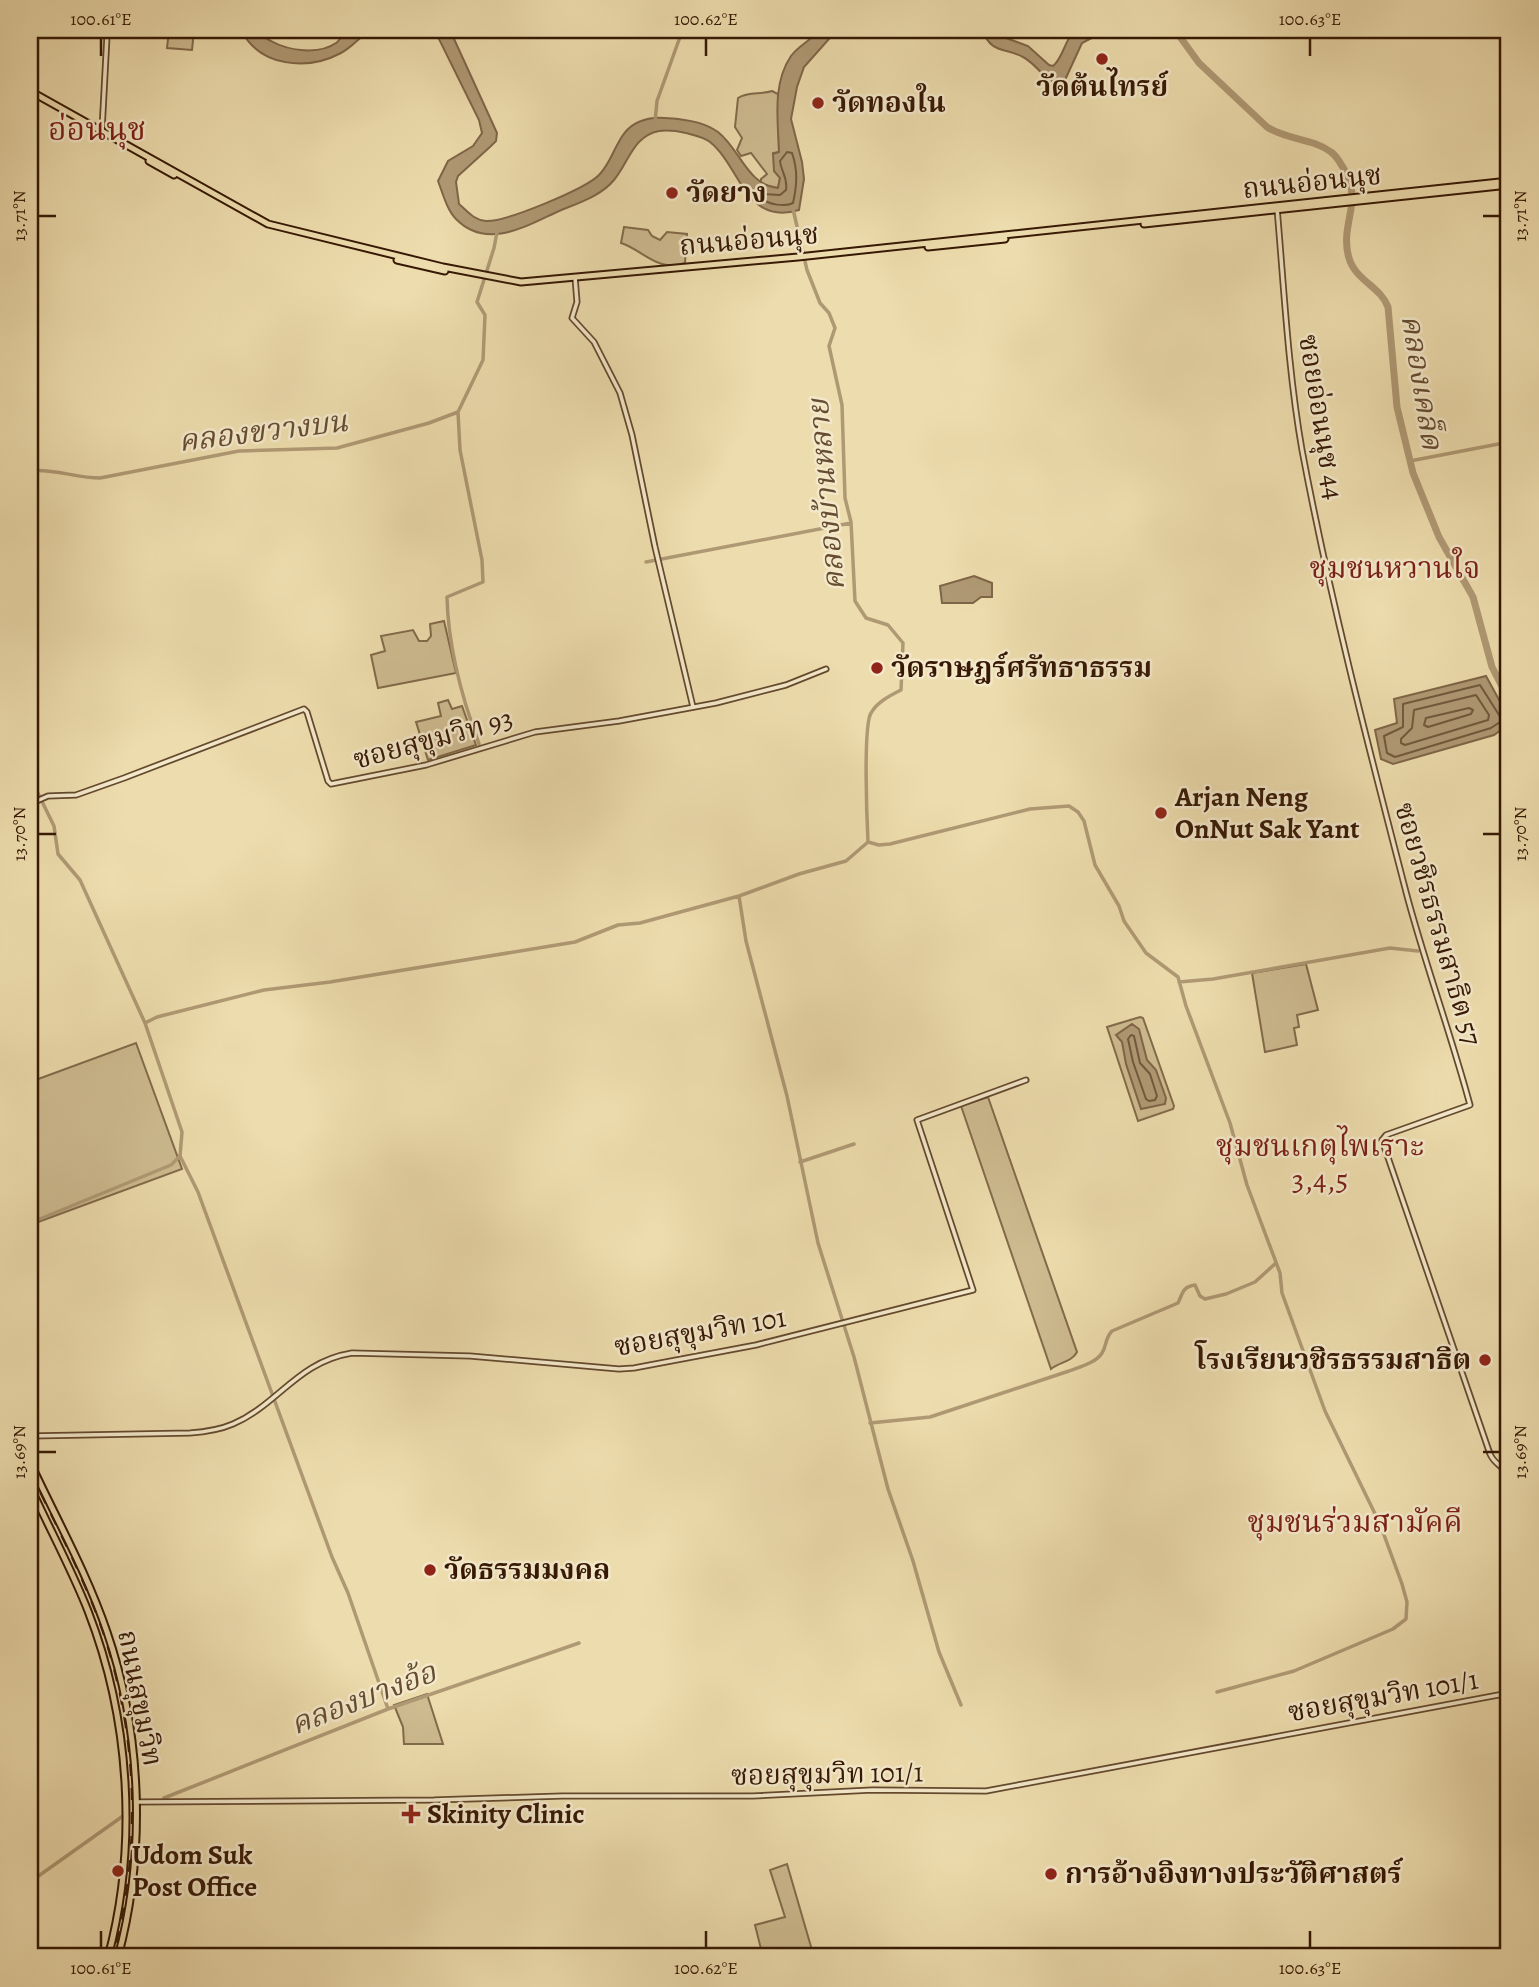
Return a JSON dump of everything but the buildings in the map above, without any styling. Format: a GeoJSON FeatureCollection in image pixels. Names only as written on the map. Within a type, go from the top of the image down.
{"type":"FeatureCollection","features":[{"type":"Feature","properties":{"kind":"main road","name":"ถนนอ่อนนุช"},"geometry":{"type":"LineString","coordinates":[[30,93],[273,226],[491,279],[529,282],[797,259],[1509,183]]}},
{"type":"Feature","properties":{"kind":"main road","name":"ถนนสุขุมวิท"},"geometry":{"type":"LineString","coordinates":[[30,1462],[108,1635],[125,1700],[131,1734],[136,1802],[134,1868],[118,1957]]}},
{"type":"Feature","properties":{"kind":"main road","name":"ถนนสุขุมวิท"},"geometry":{"type":"LineString","coordinates":[[30,1486],[75,1581],[96,1637],[117,1718],[125,1802],[123,1880],[108,1957]]}},
{"type":"Feature","properties":{"kind":"main road"},"geometry":{"type":"LineString","coordinates":[[96,1637],[108,1635]]}},
{"type":"Feature","properties":{"kind":"main road"},"geometry":{"type":"LineString","coordinates":[[125,1802],[136,1802]]}},
{"type":"Feature","properties":{"kind":"street"},"geometry":{"type":"LineString","coordinates":[[102,133],[107,36],[112,30]]}},
{"type":"Feature","properties":{"kind":"street","name":"ซอยอ่อนนุช 44"},"geometry":{"type":"LineString","coordinates":[[1277,208],[1297,413],[1340,632]]}},
{"type":"Feature","properties":{"kind":"street"},"geometry":{"type":"LineString","coordinates":[[575,278],[577,302],[572,318],[594,342],[620,393],[693,707]]}},
{"type":"Feature","properties":{"kind":"street","name":"ซอยวชิรธรรมสาธิต 57"},"geometry":{"type":"LineString","coordinates":[[1340,632],[1406,892],[1470,1105],[1382,1139],[1490,1454],[1494,1462],[1504,1468],[1509,1479]]}},
{"type":"Feature","properties":{"kind":"street","name":"ซอยสุขุมวิท 93"},"geometry":{"type":"LineString","coordinates":[[32,803],[48,796],[76,795],[304,709],[331,784],[426,765],[535,732],[693,707],[758,693],[826,669]]}},
{"type":"Feature","properties":{"kind":"street","name":"ซอยสุขุมวิท 101"},"geometry":{"type":"LineString","coordinates":[[30,1436],[211,1431],[234,1424],[316,1364],[352,1353],[476,1357],[634,1368],[765,1343],[973,1290],[917,1121],[1026,1080]]}},
{"type":"Feature","properties":{"kind":"street","name":"ซอยสุขุมวิท 101/1"},"geometry":{"type":"LineString","coordinates":[[136,1802],[725,1796],[872,1790],[986,1791],[1509,1693]]}},
{"type":"Feature","properties":{"kind":"shaded area"},"geometry":{"type":"Polygon","coordinates":[[[169,30],[194,30],[192,50],[167,48],[169,30]]]}},
{"type":"Feature","properties":{"kind":"shaded area"},"geometry":{"type":"Polygon","coordinates":[[[772,91],[778,94],[779,152],[773,153],[780,178],[778,188],[761,184],[761,179],[767,174],[751,153],[741,156],[737,150],[742,138],[735,127],[738,98],[772,91]]]}},
{"type":"Feature","properties":{"kind":"shaded area"},"geometry":{"type":"Polygon","coordinates":[[[624,227],[648,230],[660,240],[667,232],[687,234],[685,263],[659,263],[621,243],[624,227]]]}},
{"type":"Feature","properties":{"kind":"shaded area"},"geometry":{"type":"Polygon","coordinates":[[[444,621],[456,673],[378,688],[371,655],[385,651],[381,636],[413,630],[419,641],[427,641],[431,636],[430,624],[444,621]]]}},
{"type":"Feature","properties":{"kind":"shaded area"},"geometry":{"type":"Polygon","coordinates":[[[448,700],[452,709],[462,706],[476,745],[428,760],[416,722],[441,716],[438,703],[448,700]]]}},
{"type":"Feature","properties":{"kind":"shaded area"},"geometry":{"type":"Polygon","coordinates":[[[1306,964],[1318,1010],[1297,1015],[1299,1027],[1294,1028],[1297,1045],[1265,1052],[1252,973],[1306,964]]]}},
{"type":"Feature","properties":{"kind":"shaded area"},"geometry":{"type":"Polygon","coordinates":[[[1143,1018],[1174,1106],[1173,1109],[1138,1121],[1107,1027],[1143,1018]]]}},
{"type":"Feature","properties":{"kind":"shaded area"},"geometry":{"type":"Polygon","coordinates":[[[136,1043],[182,1169],[30,1225],[30,1082],[136,1043]]]}},
{"type":"Feature","properties":{"kind":"shaded area"},"geometry":{"type":"Polygon","coordinates":[[[988,1097],[1077,1352],[1072,1358],[1051,1369],[961,1106],[988,1097]]]}},
{"type":"Feature","properties":{"kind":"shaded area"},"geometry":{"type":"Polygon","coordinates":[[[427,1694],[443,1744],[404,1744],[403,1727],[394,1705],[427,1694]]]}},
{"type":"Feature","properties":{"kind":"shaded area"},"geometry":{"type":"Polygon","coordinates":[[[787,1864],[814,1957],[763,1957],[755,1925],[785,1917],[770,1870],[787,1864]]]}},
{"type":"Feature","properties":{"kind":"water"},"geometry":{"type":"Polygon","coordinates":[[[1086,29],[1107,30],[1082,43],[1065,80],[1049,81],[1027,59],[990,43],[982,30],[994,30],[1006,38],[1028,46],[1053,66],[1074,32],[1086,29]]]}},
{"type":"Feature","properties":{"kind":"water"},"geometry":{"type":"Polygon","coordinates":[[[241,30],[254,32],[286,47],[313,50],[336,43],[348,30],[371,30],[349,48],[328,59],[299,63],[285,62],[260,52],[241,30]]]}},
{"type":"Feature","properties":{"kind":"water"},"geometry":{"type":"Polygon","coordinates":[[[429,30],[450,30],[497,133],[496,141],[458,176],[456,182],[459,204],[475,217],[486,221],[527,211],[591,181],[605,168],[626,131],[641,121],[655,118],[689,121],[713,129],[726,139],[751,173],[767,185],[778,188],[780,178],[774,171],[773,154],[779,152],[777,115],[781,78],[785,67],[794,52],[819,30],[837,30],[804,67],[797,87],[791,119],[804,179],[799,210],[781,213],[767,210],[755,202],[721,153],[702,137],[659,131],[643,138],[609,186],[589,198],[508,232],[481,233],[468,228],[450,211],[438,181],[448,161],[473,146],[482,133],[479,120],[439,39],[429,30]]]}},
{"type":"Feature","properties":{"kind":"water"},"geometry":{"type":"Polygon","coordinates":[[[974,576],[992,583],[992,597],[981,597],[973,603],[942,603],[940,586],[974,576]]]}},
{"type":"Feature","properties":{"kind":"water"},"geometry":{"type":"Polygon","coordinates":[[[1486,676],[1509,718],[1509,724],[1494,735],[1393,764],[1381,759],[1375,730],[1397,723],[1394,699],[1486,676]]]}},
{"type":"Feature","properties":{"kind":"water"},"geometry":{"type":"Polygon","coordinates":[[[1132,1024],[1139,1029],[1147,1060],[1156,1070],[1166,1098],[1165,1104],[1141,1109],[1126,1064],[1122,1042],[1116,1035],[1132,1024]]]}},
{"type":"Feature","properties":{"kind":"waterway"},"geometry":{"type":"LineString","coordinates":[[655,122],[657,101],[680,37],[679,30]]}},
{"type":"Feature","properties":{"kind":"waterway","name":"คลองเคล็ด"},"geometry":{"type":"LineString","coordinates":[[1175,30],[1199,63],[1267,127],[1324,147],[1335,155],[1350,181],[1352,203],[1347,235],[1349,258],[1352,266],[1380,294],[1388,307],[1397,407],[1413,473],[1439,537],[1473,597],[1492,667],[1509,700]]}},
{"type":"Feature","properties":{"kind":"waterway","name":"คลองบ้านหลาย"},"geometry":{"type":"LineString","coordinates":[[793,209],[807,270],[820,303],[829,313],[835,328],[829,346],[842,405],[845,498],[851,522],[855,601],[866,618],[888,625],[903,643],[901,690],[877,705],[869,721],[866,775],[868,842],[890,844],[1030,809],[1069,806],[1078,812],[1084,821],[1095,865],[1119,906],[1124,921],[1146,953],[1178,977],[1186,1006],[1230,1123],[1247,1185],[1280,1273],[1282,1293],[1325,1411],[1380,1524],[1402,1584],[1407,1602],[1406,1619],[1393,1629],[1294,1671],[1217,1692]]}},
{"type":"Feature","properties":{"kind":"waterway"},"geometry":{"type":"LineString","coordinates":[[479,744],[457,672],[447,597],[483,582],[482,560],[460,450],[458,412],[483,360],[485,315],[477,302],[497,232]]}},
{"type":"Feature","properties":{"kind":"waterway","name":"คลองขวางบน"},"geometry":{"type":"LineString","coordinates":[[30,471],[100,478],[239,451],[337,448],[429,423],[458,412]]}},
{"type":"Feature","properties":{"kind":"waterway"},"geometry":{"type":"LineString","coordinates":[[1410,461],[1509,442]]}},
{"type":"Feature","properties":{"kind":"waterway"},"geometry":{"type":"LineString","coordinates":[[646,562],[851,523]]}},
{"type":"Feature","properties":{"kind":"waterway"},"geometry":{"type":"LineString","coordinates":[[30,777],[54,826],[58,854],[80,880],[145,1023],[182,1132],[180,1156],[198,1192],[332,1557],[348,1593],[388,1709]]}},
{"type":"Feature","properties":{"kind":"waterway"},"geometry":{"type":"LineString","coordinates":[[145,1023],[157,1017],[264,990],[330,982],[575,942],[618,925],[640,923],[739,896],[799,874],[846,861],[868,842]]}},
{"type":"Feature","properties":{"kind":"waterway"},"geometry":{"type":"LineString","coordinates":[[739,896],[746,941],[787,1096],[818,1243],[854,1357],[888,1489],[913,1561],[939,1652],[961,1705]]}},
{"type":"Feature","properties":{"kind":"waterway"},"geometry":{"type":"LineString","coordinates":[[1179,982],[1213,979],[1390,948],[1418,951]]}},
{"type":"Feature","properties":{"kind":"waterway"},"geometry":{"type":"LineString","coordinates":[[800,1162],[854,1144]]}},
{"type":"Feature","properties":{"kind":"waterway"},"geometry":{"type":"LineString","coordinates":[[30,1223],[171,1165],[180,1156]]}},
{"type":"Feature","properties":{"kind":"waterway"},"geometry":{"type":"LineString","coordinates":[[870,1423],[930,1417],[1082,1366],[1099,1356],[1112,1331],[1178,1303],[1188,1287],[1195,1285],[1200,1296],[1205,1299],[1226,1294],[1255,1282],[1276,1263]]}},
{"type":"Feature","properties":{"kind":"waterway","name":"คลองบางอ้อ"},"geometry":{"type":"LineString","coordinates":[[164,1798],[388,1709],[579,1643]]}},
{"type":"Feature","properties":{"kind":"waterway","name":"คลองบางอ้อ"},"geometry":{"type":"LineString","coordinates":[[30,1882],[123,1816]]}},
{"type":"Feature","properties":{"kind":"railway"},"geometry":{"type":"LineString","coordinates":[[30,1471],[92,1602],[122,1703],[132,1788],[132,1830],[129,1873],[113,1957]]}},
{"type":"Feature","properties":{"kind":"place","name":"วัดต้นไทรย์"},"geometry":{"type":"Point","coordinates":[1102,59]}},
{"type":"Feature","properties":{"kind":"place","name":"วัดทองใน"},"geometry":{"type":"Point","coordinates":[818,103]}},
{"type":"Feature","properties":{"kind":"place","name":"วัดยาง"},"geometry":{"type":"Point","coordinates":[672,193]}},
{"type":"Feature","properties":{"kind":"place","name":"วัดราษฎร์ศรัทธาธรรม"},"geometry":{"type":"Point","coordinates":[877,668]}},
{"type":"Feature","properties":{"kind":"place","name":"Arjan Neng OnNut Sak Yant"},"geometry":{"type":"Point","coordinates":[1161,813]}},
{"type":"Feature","properties":{"kind":"place","name":"โรงเรียนวชิรธรรมสาธิต"},"geometry":{"type":"Point","coordinates":[1485,1360]}},
{"type":"Feature","properties":{"kind":"place","name":"วัดธรรมมงคล"},"geometry":{"type":"Point","coordinates":[430,1570]}},
{"type":"Feature","properties":{"kind":"place","name":"Skinity Clinic"},"geometry":{"type":"Point","coordinates":[411,1814]}},
{"type":"Feature","properties":{"kind":"place","name":"Udom Suk Post Office"},"geometry":{"type":"Point","coordinates":[118,1871]}},
{"type":"Feature","properties":{"kind":"place","name":"การอ้างอิงทางประวัติศาสตร์"},"geometry":{"type":"Point","coordinates":[1051,1874]}},
{"type":"Feature","properties":{"kind":"district","name":"อ่อนนุช"},"geometry":{"type":"Point","coordinates":[97,129]}},
{"type":"Feature","properties":{"kind":"district","name":"ชุมชนหวานใจ"},"geometry":{"type":"Point","coordinates":[1395,568]}},
{"type":"Feature","properties":{"kind":"district","name":"ชุมชนเกตุไพเราะ 3,4,5"},"geometry":{"type":"Point","coordinates":[1320,1163]}},
{"type":"Feature","properties":{"kind":"district","name":"ชุมชนร่วมสามัคคี"},"geometry":{"type":"Point","coordinates":[1355,1522]}}]}
